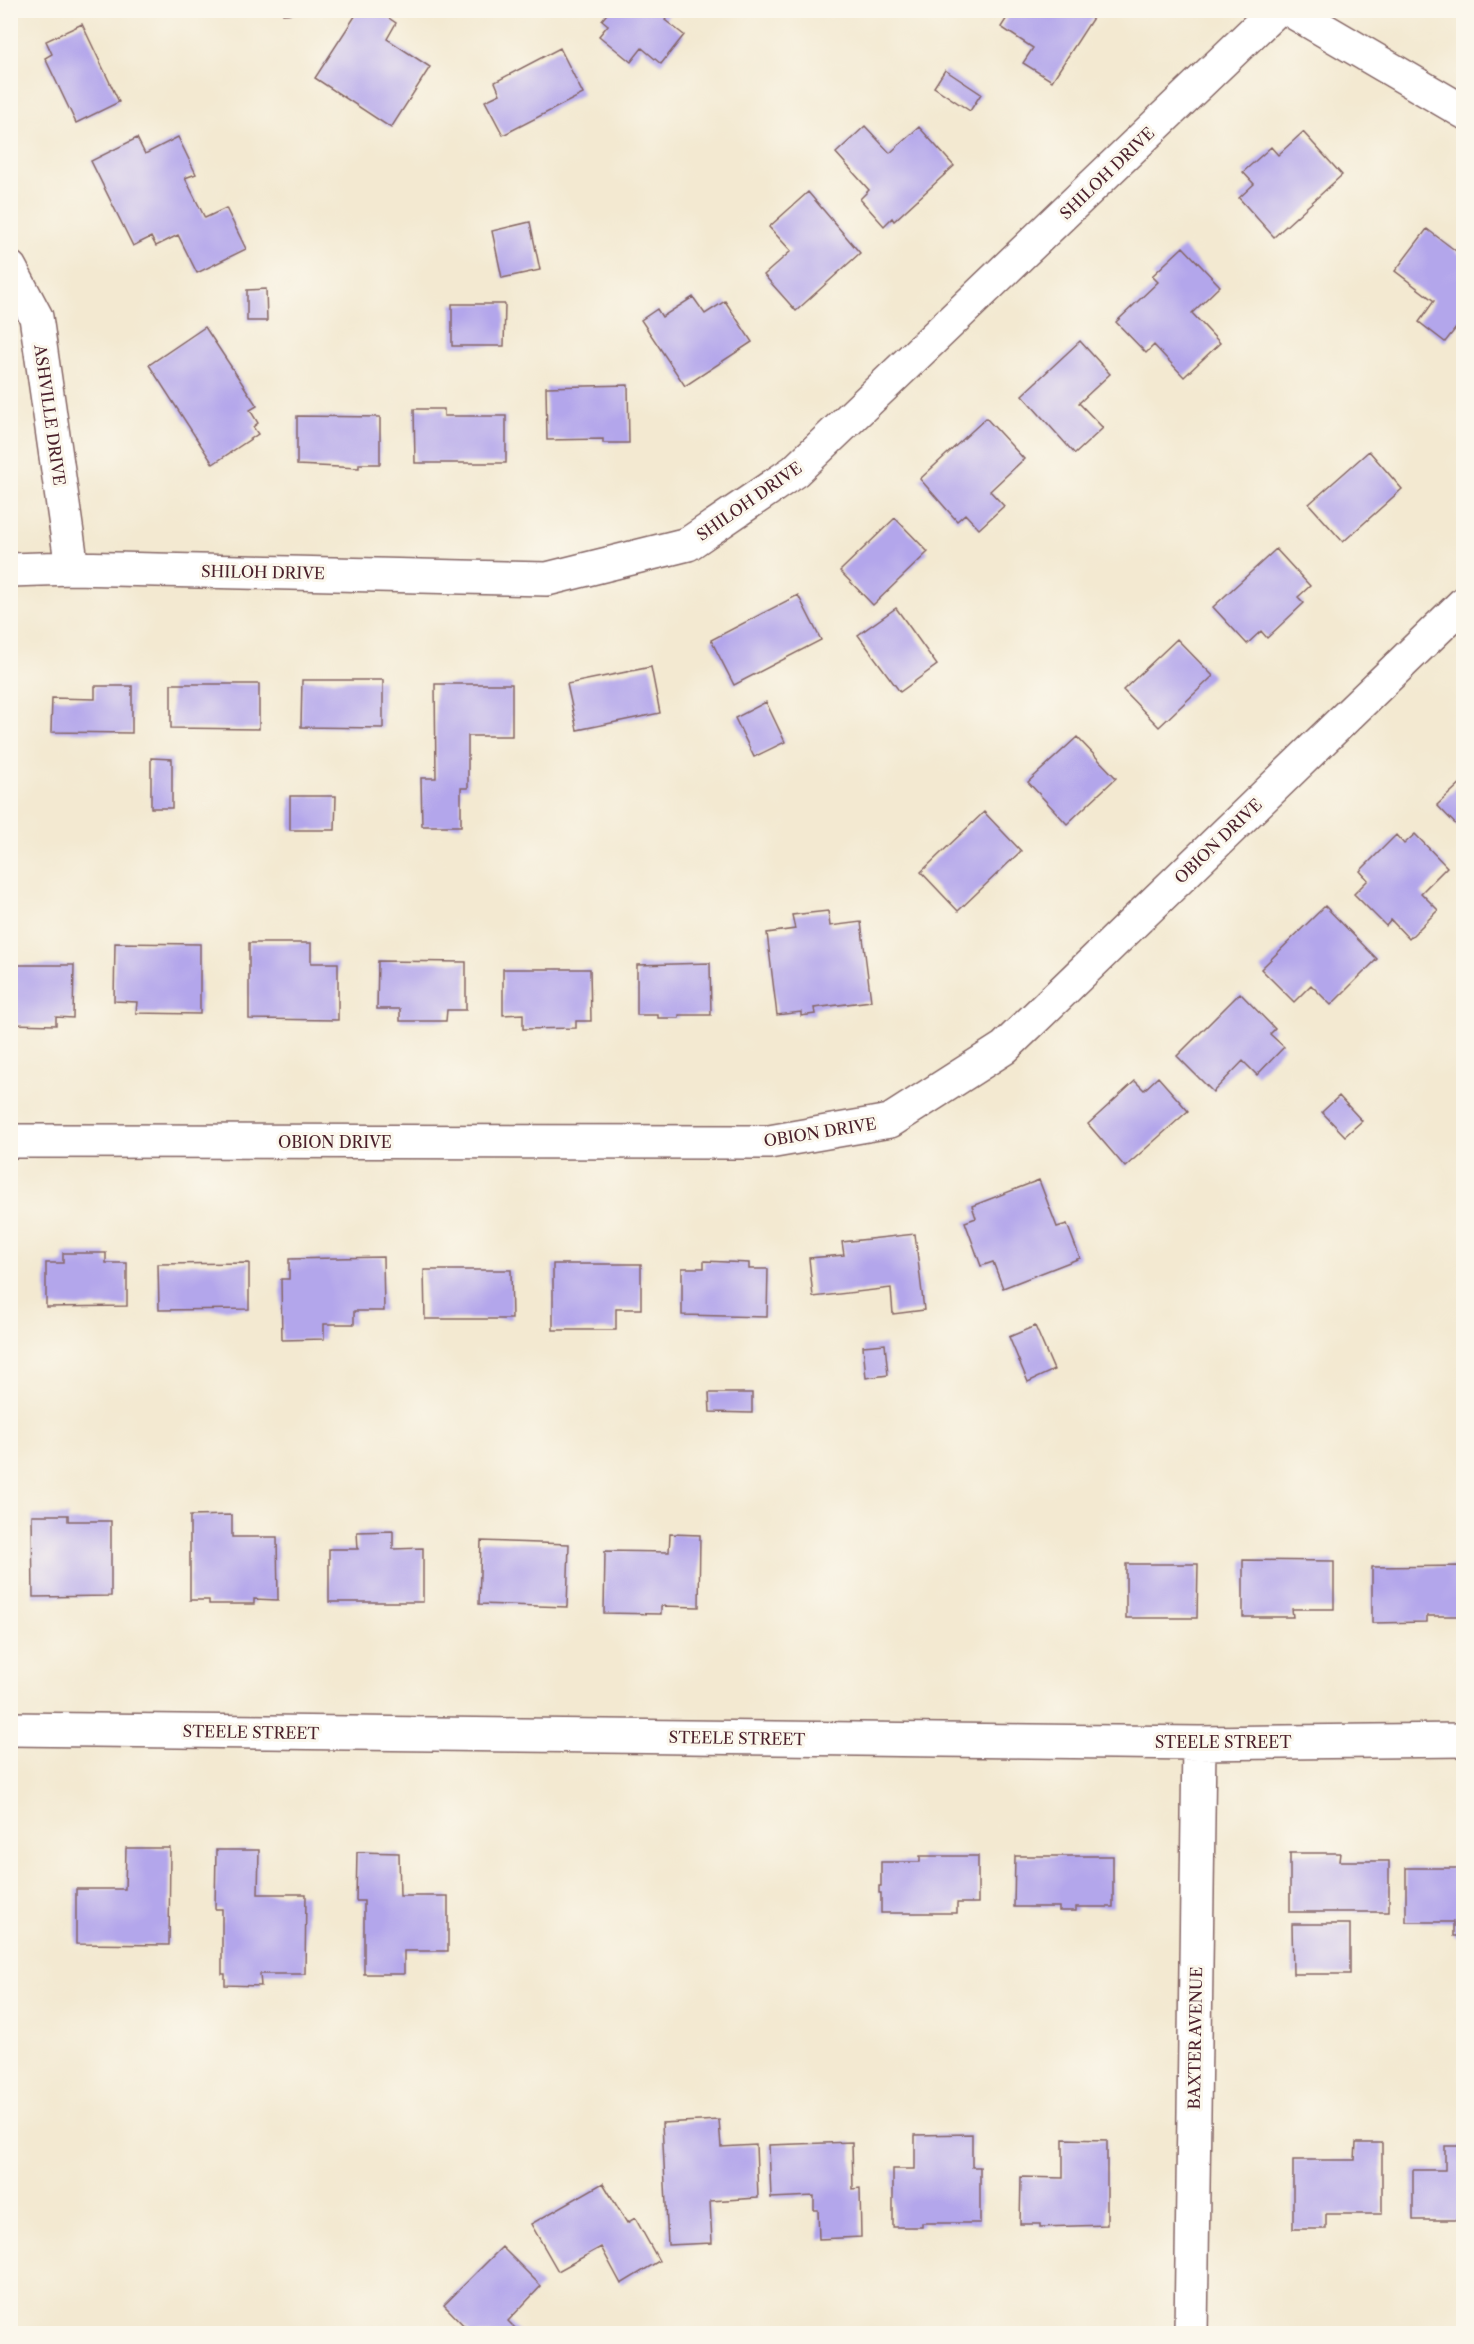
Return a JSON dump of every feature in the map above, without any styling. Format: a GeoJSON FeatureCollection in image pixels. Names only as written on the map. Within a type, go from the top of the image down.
{"type":"FeatureCollection","features":[{"type":"Feature","properties":{"kind":"street","name":"SHILOH DRIVE"},"geometry":{"type":"LineString","coordinates":[[10,570],[72,568],[547,579],[688,544],[795,471],[1276,10]]}},
{"type":"Feature","properties":{"kind":"street"},"geometry":{"type":"LineString","coordinates":[[1290,10],[1464,112]]}},
{"type":"Feature","properties":{"kind":"street","name":"ASHVILLE DRIVE"},"geometry":{"type":"LineString","coordinates":[[10,268],[36,317],[72,568]]}},
{"type":"Feature","properties":{"kind":"street","name":"OBION DRIVE"},"geometry":{"type":"LineString","coordinates":[[10,1142],[769,1142],[890,1121],[1004,1048],[1464,603]]}},
{"type":"Feature","properties":{"kind":"street","name":"STEELE STREET"},"geometry":{"type":"LineString","coordinates":[[10,1729],[1199,1743],[1464,1740]]}},
{"type":"Feature","properties":{"kind":"street","name":"BAXTER AVENUE"},"geometry":{"type":"LineString","coordinates":[[1191,2334],[1199,1743]]}},
{"type":"Feature","properties":{"kind":"building"},"geometry":{"type":"Polygon","coordinates":[[[282,10],[311,10],[312,12],[283,14],[282,10]]]}},
{"type":"Feature","properties":{"kind":"building"},"geometry":{"type":"Polygon","coordinates":[[[359,10],[377,10],[396,23],[387,39],[430,67],[391,128],[315,78],[359,10]]]}},
{"type":"Feature","properties":{"kind":"building"},"geometry":{"type":"Polygon","coordinates":[[[610,10],[672,10],[665,20],[684,35],[661,64],[642,48],[631,62],[599,36],[608,25],[602,20],[610,10]]]}},
{"type":"Feature","properties":{"kind":"building"},"geometry":{"type":"Polygon","coordinates":[[[1012,10],[1098,10],[1052,81],[1023,63],[1033,48],[1001,27],[1012,10]]]}},
{"type":"Feature","properties":{"kind":"building"},"geometry":{"type":"Polygon","coordinates":[[[82,24],[119,102],[76,123],[45,58],[52,54],[46,41],[82,24]]]}},
{"type":"Feature","properties":{"kind":"building"},"geometry":{"type":"Polygon","coordinates":[[[560,48],[583,94],[503,135],[485,101],[500,94],[495,82],[560,48]]]}},
{"type":"Feature","properties":{"kind":"building"},"geometry":{"type":"Polygon","coordinates":[[[945,70],[981,94],[970,111],[934,87],[945,70]]]}},
{"type":"Feature","properties":{"kind":"building"},"geometry":{"type":"Polygon","coordinates":[[[865,126],[890,153],[919,127],[954,166],[894,221],[892,218],[884,226],[860,199],[869,190],[836,153],[865,126]]]}},
{"type":"Feature","properties":{"kind":"building"},"geometry":{"type":"Polygon","coordinates":[[[1303,132],[1342,175],[1274,237],[1239,198],[1254,184],[1243,172],[1271,147],[1278,155],[1303,132]]]}},
{"type":"Feature","properties":{"kind":"building"},"geometry":{"type":"Polygon","coordinates":[[[178,137],[196,174],[185,178],[205,218],[226,208],[246,249],[197,273],[178,235],[156,246],[151,237],[133,246],[91,161],[137,138],[145,154],[178,137]]]}},
{"type":"Feature","properties":{"kind":"building"},"geometry":{"type":"Polygon","coordinates":[[[808,192],[860,253],[796,311],[764,275],[791,251],[769,227],[808,192]]]}},
{"type":"Feature","properties":{"kind":"building"},"geometry":{"type":"Polygon","coordinates":[[[530,222],[540,270],[502,278],[492,231],[530,222]]]}},
{"type":"Feature","properties":{"kind":"building"},"geometry":{"type":"Polygon","coordinates":[[[1427,229],[1464,257],[1464,318],[1445,342],[1419,322],[1434,301],[1395,271],[1427,229]]]}},
{"type":"Feature","properties":{"kind":"building"},"geometry":{"type":"Polygon","coordinates":[[[1183,247],[1220,286],[1192,313],[1220,343],[1184,377],[1154,345],[1146,353],[1116,322],[1158,282],[1152,276],[1183,247]]]}},
{"type":"Feature","properties":{"kind":"building"},"geometry":{"type":"Polygon","coordinates":[[[266,289],[267,321],[247,321],[247,290],[266,289]]]}},
{"type":"Feature","properties":{"kind":"building"},"geometry":{"type":"Polygon","coordinates":[[[693,297],[705,314],[725,301],[752,342],[685,386],[641,320],[657,309],[662,317],[693,297]]]}},
{"type":"Feature","properties":{"kind":"building"},"geometry":{"type":"Polygon","coordinates":[[[452,304],[505,304],[504,346],[452,346],[452,304]]]}},
{"type":"Feature","properties":{"kind":"building"},"geometry":{"type":"Polygon","coordinates":[[[205,327],[257,406],[250,410],[258,423],[253,427],[258,434],[213,464],[149,365],[205,327]]]}},
{"type":"Feature","properties":{"kind":"building"},"geometry":{"type":"Polygon","coordinates":[[[1080,341],[1110,374],[1079,403],[1103,428],[1075,454],[1022,395],[1080,341]]]}},
{"type":"Feature","properties":{"kind":"building"},"geometry":{"type":"Polygon","coordinates":[[[628,385],[629,443],[603,443],[603,439],[547,440],[546,387],[628,385]]]}},
{"type":"Feature","properties":{"kind":"building"},"geometry":{"type":"Polygon","coordinates":[[[414,409],[444,409],[444,416],[506,416],[506,463],[415,463],[414,409]]]}},
{"type":"Feature","properties":{"kind":"building"},"geometry":{"type":"Polygon","coordinates":[[[297,416],[380,417],[380,464],[359,464],[359,468],[297,465],[297,416]]]}},
{"type":"Feature","properties":{"kind":"building"},"geometry":{"type":"Polygon","coordinates":[[[986,418],[1024,459],[990,491],[1004,506],[979,529],[965,514],[957,521],[920,479],[986,418]]]}},
{"type":"Feature","properties":{"kind":"building"},"geometry":{"type":"Polygon","coordinates":[[[1369,451],[1402,489],[1343,542],[1309,504],[1369,451]]]}},
{"type":"Feature","properties":{"kind":"building"},"geometry":{"type":"Polygon","coordinates":[[[895,518],[928,552],[873,605],[840,571],[895,518]]]}},
{"type":"Feature","properties":{"kind":"building"},"geometry":{"type":"Polygon","coordinates":[[[1276,549],[1310,586],[1298,597],[1304,603],[1267,638],[1261,631],[1247,644],[1213,607],[1276,549]]]}},
{"type":"Feature","properties":{"kind":"building"},"geometry":{"type":"Polygon","coordinates":[[[798,595],[821,640],[734,685],[711,640],[798,595]]]}},
{"type":"Feature","properties":{"kind":"building"},"geometry":{"type":"Polygon","coordinates":[[[896,608],[937,665],[900,692],[858,635],[896,608]]]}},
{"type":"Feature","properties":{"kind":"building"},"geometry":{"type":"Polygon","coordinates":[[[1177,639],[1213,676],[1159,727],[1123,690],[1177,639]]]}},
{"type":"Feature","properties":{"kind":"building"},"geometry":{"type":"Polygon","coordinates":[[[651,667],[660,713],[577,730],[567,684],[651,667]]]}},
{"type":"Feature","properties":{"kind":"building"},"geometry":{"type":"Polygon","coordinates":[[[302,680],[383,680],[383,728],[301,727],[302,680]]]}},
{"type":"Feature","properties":{"kind":"building"},"geometry":{"type":"Polygon","coordinates":[[[171,684],[259,684],[259,729],[171,728],[171,684]]]}},
{"type":"Feature","properties":{"kind":"building"},"geometry":{"type":"Polygon","coordinates":[[[435,684],[512,684],[512,736],[468,736],[468,788],[461,788],[461,826],[422,826],[421,778],[436,778],[435,684]]]}},
{"type":"Feature","properties":{"kind":"building"},"geometry":{"type":"Polygon","coordinates":[[[95,686],[132,686],[132,733],[51,732],[52,698],[95,699],[95,686]]]}},
{"type":"Feature","properties":{"kind":"building"},"geometry":{"type":"Polygon","coordinates":[[[766,702],[785,742],[754,757],[735,718],[766,702]]]}},
{"type":"Feature","properties":{"kind":"building"},"geometry":{"type":"Polygon","coordinates":[[[1077,737],[1116,778],[1067,824],[1028,782],[1077,737]]]}},
{"type":"Feature","properties":{"kind":"building"},"geometry":{"type":"Polygon","coordinates":[[[151,758],[172,759],[172,808],[151,808],[151,758]]]}},
{"type":"Feature","properties":{"kind":"building"},"geometry":{"type":"Polygon","coordinates":[[[1464,780],[1464,833],[1437,805],[1464,780]]]}},
{"type":"Feature","properties":{"kind":"building"},"geometry":{"type":"Polygon","coordinates":[[[290,796],[336,796],[335,830],[290,830],[290,796]]]}},
{"type":"Feature","properties":{"kind":"building"},"geometry":{"type":"Polygon","coordinates":[[[984,812],[1021,851],[958,911],[921,872],[984,812]]]}},
{"type":"Feature","properties":{"kind":"building"},"geometry":{"type":"Polygon","coordinates":[[[1415,834],[1447,867],[1421,893],[1438,910],[1409,939],[1391,920],[1386,926],[1354,894],[1368,880],[1360,871],[1396,835],[1404,844],[1415,834]]]}},
{"type":"Feature","properties":{"kind":"building"},"geometry":{"type":"Polygon","coordinates":[[[1325,906],[1377,959],[1331,1005],[1311,985],[1294,1002],[1261,969],[1325,906]]]}},
{"type":"Feature","properties":{"kind":"building"},"geometry":{"type":"Polygon","coordinates":[[[828,911],[830,926],[861,922],[871,1001],[814,1008],[815,1014],[801,1016],[801,1012],[777,1015],[767,933],[795,929],[792,915],[828,911]]]}},
{"type":"Feature","properties":{"kind":"building"},"geometry":{"type":"Polygon","coordinates":[[[115,943],[200,944],[200,1014],[136,1013],[137,1002],[114,1001],[115,943]]]}},
{"type":"Feature","properties":{"kind":"building"},"geometry":{"type":"Polygon","coordinates":[[[249,943],[311,943],[311,963],[338,963],[338,1020],[249,1019],[249,943]]]}},
{"type":"Feature","properties":{"kind":"building"},"geometry":{"type":"Polygon","coordinates":[[[378,961],[466,962],[466,1010],[447,1010],[446,1021],[400,1021],[400,1009],[377,1009],[378,961]]]}},
{"type":"Feature","properties":{"kind":"building"},"geometry":{"type":"Polygon","coordinates":[[[710,963],[711,1015],[679,1015],[679,1018],[658,1018],[658,1015],[637,1015],[637,965],[710,963]]]}},
{"type":"Feature","properties":{"kind":"building"},"geometry":{"type":"Polygon","coordinates":[[[10,965],[74,965],[73,1018],[56,1017],[56,1025],[10,1024],[10,965]]]}},
{"type":"Feature","properties":{"kind":"building"},"geometry":{"type":"Polygon","coordinates":[[[503,969],[590,969],[591,1021],[576,1021],[576,1028],[523,1029],[523,1014],[503,1015],[503,969]]]}},
{"type":"Feature","properties":{"kind":"building"},"geometry":{"type":"Polygon","coordinates":[[[1240,993],[1275,1029],[1270,1034],[1284,1047],[1257,1075],[1243,1061],[1213,1092],[1177,1056],[1240,993]]]}},
{"type":"Feature","properties":{"kind":"building"},"geometry":{"type":"Polygon","coordinates":[[[1158,1077],[1188,1111],[1125,1167],[1088,1124],[1135,1081],[1144,1090],[1158,1077]]]}},
{"type":"Feature","properties":{"kind":"building"},"geometry":{"type":"Polygon","coordinates":[[[1339,1096],[1362,1121],[1345,1136],[1322,1112],[1339,1096]]]}},
{"type":"Feature","properties":{"kind":"building"},"geometry":{"type":"Polygon","coordinates":[[[1039,1180],[1057,1227],[1067,1224],[1080,1258],[1003,1288],[993,1262],[981,1266],[965,1222],[976,1218],[972,1206],[1039,1180]]]}},
{"type":"Feature","properties":{"kind":"building"},"geometry":{"type":"Polygon","coordinates":[[[915,1234],[924,1310],[893,1314],[891,1288],[813,1297],[809,1258],[844,1255],[842,1242],[915,1234]]]}},
{"type":"Feature","properties":{"kind":"building"},"geometry":{"type":"Polygon","coordinates":[[[63,1253],[106,1253],[106,1263],[127,1263],[127,1306],[46,1307],[46,1263],[63,1263],[63,1253]]]}},
{"type":"Feature","properties":{"kind":"building"},"geometry":{"type":"Polygon","coordinates":[[[383,1257],[384,1311],[354,1311],[354,1324],[324,1324],[324,1339],[282,1340],[281,1279],[289,1279],[289,1259],[383,1257]]]}},
{"type":"Feature","properties":{"kind":"building"},"geometry":{"type":"Polygon","coordinates":[[[704,1261],[749,1263],[749,1269],[768,1269],[767,1317],[682,1315],[682,1268],[704,1268],[704,1261]]]}},
{"type":"Feature","properties":{"kind":"building"},"geometry":{"type":"Polygon","coordinates":[[[249,1263],[249,1309],[159,1310],[158,1264],[249,1263]]]}},
{"type":"Feature","properties":{"kind":"building"},"geometry":{"type":"Polygon","coordinates":[[[553,1264],[641,1264],[641,1309],[616,1309],[616,1330],[553,1330],[553,1264]]]}},
{"type":"Feature","properties":{"kind":"building"},"geometry":{"type":"Polygon","coordinates":[[[424,1270],[511,1270],[512,1319],[425,1319],[424,1270]]]}},
{"type":"Feature","properties":{"kind":"building"},"geometry":{"type":"Polygon","coordinates":[[[1035,1326],[1054,1370],[1028,1382],[1009,1337],[1035,1326]]]}},
{"type":"Feature","properties":{"kind":"building"},"geometry":{"type":"Polygon","coordinates":[[[885,1344],[888,1375],[866,1378],[863,1346],[885,1344]]]}},
{"type":"Feature","properties":{"kind":"building"},"geometry":{"type":"Polygon","coordinates":[[[709,1393],[752,1393],[752,1413],[710,1412],[709,1393]]]}},
{"type":"Feature","properties":{"kind":"building"},"geometry":{"type":"Polygon","coordinates":[[[32,1515],[68,1515],[68,1521],[111,1521],[111,1596],[33,1597],[32,1515]]]}},
{"type":"Feature","properties":{"kind":"building"},"geometry":{"type":"Polygon","coordinates":[[[232,1515],[232,1537],[277,1537],[278,1600],[254,1599],[254,1604],[209,1604],[209,1600],[190,1600],[190,1516],[232,1515]]]}},
{"type":"Feature","properties":{"kind":"building"},"geometry":{"type":"Polygon","coordinates":[[[393,1531],[393,1549],[423,1548],[423,1602],[329,1602],[329,1549],[358,1549],[357,1532],[393,1531]]]}},
{"type":"Feature","properties":{"kind":"building"},"geometry":{"type":"Polygon","coordinates":[[[670,1534],[700,1535],[699,1607],[661,1606],[661,1614],[604,1613],[605,1551],[669,1552],[670,1534]]]}},
{"type":"Feature","properties":{"kind":"building"},"geometry":{"type":"Polygon","coordinates":[[[481,1541],[569,1544],[567,1607],[479,1604],[481,1541]]]}},
{"type":"Feature","properties":{"kind":"building"},"geometry":{"type":"Polygon","coordinates":[[[1243,1560],[1334,1561],[1334,1609],[1292,1609],[1293,1617],[1243,1617],[1243,1560]]]}},
{"type":"Feature","properties":{"kind":"building"},"geometry":{"type":"Polygon","coordinates":[[[1126,1564],[1198,1564],[1197,1618],[1126,1618],[1126,1564]]]}},
{"type":"Feature","properties":{"kind":"building"},"geometry":{"type":"Polygon","coordinates":[[[1464,1566],[1464,1616],[1427,1616],[1427,1622],[1372,1623],[1372,1567],[1464,1566]]]}},
{"type":"Feature","properties":{"kind":"building"},"geometry":{"type":"Polygon","coordinates":[[[126,1848],[170,1848],[169,1945],[76,1944],[76,1889],[125,1889],[126,1848]]]}},
{"type":"Feature","properties":{"kind":"building"},"geometry":{"type":"Polygon","coordinates":[[[216,1850],[259,1850],[258,1894],[306,1894],[305,1974],[260,1974],[261,1986],[225,1985],[225,1974],[222,1974],[222,1909],[215,1909],[216,1850]]]}},
{"type":"Feature","properties":{"kind":"building"},"geometry":{"type":"Polygon","coordinates":[[[357,1852],[399,1853],[400,1896],[448,1896],[448,1951],[404,1951],[404,1974],[364,1974],[364,1901],[356,1901],[357,1852]]]}},
{"type":"Feature","properties":{"kind":"building"},"geometry":{"type":"Polygon","coordinates":[[[1290,1853],[1340,1853],[1339,1861],[1389,1861],[1389,1912],[1290,1912],[1290,1853]]]}},
{"type":"Feature","properties":{"kind":"building"},"geometry":{"type":"Polygon","coordinates":[[[920,1856],[978,1856],[978,1903],[957,1903],[957,1913],[881,1913],[879,1886],[881,1886],[881,1862],[920,1862],[920,1856]]]}},
{"type":"Feature","properties":{"kind":"building"},"geometry":{"type":"Polygon","coordinates":[[[1015,1856],[1113,1856],[1113,1907],[1076,1907],[1076,1911],[1059,1911],[1059,1907],[1014,1907],[1015,1856]]]}},
{"type":"Feature","properties":{"kind":"building"},"geometry":{"type":"Polygon","coordinates":[[[1406,1868],[1464,1868],[1464,1936],[1453,1936],[1453,1922],[1406,1922],[1406,1868]]]}},
{"type":"Feature","properties":{"kind":"building"},"geometry":{"type":"Polygon","coordinates":[[[1292,1924],[1350,1924],[1350,1974],[1293,1974],[1292,1924]]]}},
{"type":"Feature","properties":{"kind":"building"},"geometry":{"type":"Polygon","coordinates":[[[719,2120],[721,2147],[756,2145],[758,2198],[710,2201],[712,2243],[668,2245],[662,2123],[719,2120]]]}},
{"type":"Feature","properties":{"kind":"building"},"geometry":{"type":"Polygon","coordinates":[[[972,2134],[972,2167],[980,2167],[980,2223],[922,2223],[922,2227],[893,2227],[893,2169],[915,2169],[915,2135],[972,2134]]]}},
{"type":"Feature","properties":{"kind":"building"},"geometry":{"type":"Polygon","coordinates":[[[1063,2139],[1107,2140],[1107,2225],[1040,2227],[1040,2224],[1020,2224],[1021,2177],[1063,2178],[1063,2139]]]}},
{"type":"Feature","properties":{"kind":"building"},"geometry":{"type":"Polygon","coordinates":[[[852,2142],[853,2189],[860,2188],[861,2237],[819,2239],[818,2210],[814,2210],[814,2196],[771,2198],[769,2145],[852,2142]]]}},
{"type":"Feature","properties":{"kind":"building"},"geometry":{"type":"Polygon","coordinates":[[[1356,2143],[1382,2143],[1382,2214],[1326,2214],[1326,2229],[1293,2229],[1293,2160],[1355,2160],[1356,2143]]]}},
{"type":"Feature","properties":{"kind":"building"},"geometry":{"type":"Polygon","coordinates":[[[1445,2146],[1464,2146],[1464,2220],[1413,2220],[1413,2170],[1445,2170],[1445,2146]]]}},
{"type":"Feature","properties":{"kind":"building"},"geometry":{"type":"Polygon","coordinates":[[[603,2183],[627,2223],[635,2218],[659,2261],[621,2284],[601,2247],[558,2271],[531,2224],[603,2183]]]}},
{"type":"Feature","properties":{"kind":"building"},"geometry":{"type":"Polygon","coordinates":[[[502,2247],[541,2286],[508,2321],[521,2334],[472,2334],[444,2305],[502,2247]]]}}]}
